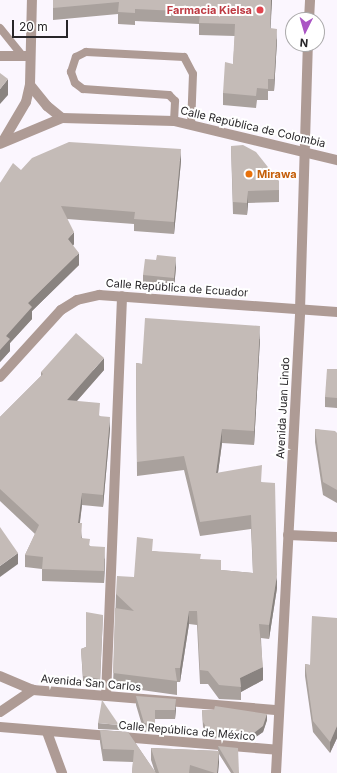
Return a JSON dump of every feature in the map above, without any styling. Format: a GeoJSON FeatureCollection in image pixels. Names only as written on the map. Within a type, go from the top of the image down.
{"type":"FeatureCollection","features":[{"type":"Feature","properties":{"kind":"street"},"geometry":{"type":"LineString","coordinates":[[1,142],[26,102],[30,85],[26,56],[32,0]]}},
{"type":"Feature","properties":{"kind":"street"},"geometry":{"type":"LineString","coordinates":[[309,12],[310,0]]}},
{"type":"Feature","properties":{"kind":"street","name":"Avenida Juan Lindo"},"geometry":{"type":"LineString","coordinates":[[276,773],[278,710],[300,310],[308,52]]}},
{"type":"Feature","properties":{"kind":"street"},"geometry":{"type":"LineString","coordinates":[[0,56],[26,56]]}},
{"type":"Feature","properties":{"kind":"street"},"geometry":{"type":"LineString","coordinates":[[30,85],[42,102],[62,118]]}},
{"type":"Feature","properties":{"kind":"street","name":"Calle República de Colombia"},"geometry":{"type":"LineString","coordinates":[[1,142],[62,118],[174,121],[305,151],[337,160]]}},
{"type":"Feature","properties":{"kind":"street","name":"Calle República de Ecuador"},"geometry":{"type":"LineString","coordinates":[[0,377],[61,310],[77,300],[99,294],[337,312]]}},
{"type":"Feature","properties":{"kind":"street"},"geometry":{"type":"LineString","coordinates":[[106,696],[122,296]]}},
{"type":"Feature","properties":{"kind":"street"},"geometry":{"type":"LineString","coordinates":[[288,534],[337,537]]}},
{"type":"Feature","properties":{"kind":"street","name":"Avenida San Carlos"},"geometry":{"type":"LineString","coordinates":[[0,676],[33,690],[278,710]]}},
{"type":"Feature","properties":{"kind":"street"},"geometry":{"type":"LineString","coordinates":[[0,712],[33,690]]}},
{"type":"Feature","properties":{"kind":"street","name":"Calle República de México"},"geometry":{"type":"LineString","coordinates":[[0,727],[277,750]]}},
{"type":"Feature","properties":{"kind":"street"},"geometry":{"type":"LineString","coordinates":[[47,732],[62,773]]}},
{"type":"Feature","properties":{"kind":"lane"},"geometry":{"type":"LineString","coordinates":[[0,28],[26,56]]}},
{"type":"Feature","properties":{"kind":"lane"},"geometry":{"type":"LineString","coordinates":[[174,121],[175,101],[168,94],[83,89],[75,83],[71,72],[76,57],[86,52],[184,57],[193,74],[191,125]]}},
{"type":"Feature","properties":{"kind":"building"},"geometry":{"type":"Polygon","coordinates":[[[53,0],[271,0],[270,28],[277,29],[274,79],[268,79],[268,89],[257,88],[256,96],[223,93],[225,62],[233,64],[235,24],[199,23],[200,12],[135,9],[135,13],[118,12],[119,2],[53,8],[53,0]]]}},
{"type":"Feature","properties":{"kind":"building"},"geometry":{"type":"Polygon","coordinates":[[[0,73],[8,79],[0,89],[0,73]]]}},
{"type":"Feature","properties":{"kind":"building"},"geometry":{"type":"Polygon","coordinates":[[[69,142],[181,149],[174,222],[134,219],[135,212],[61,206],[74,232],[68,239],[79,253],[28,303],[32,307],[6,336],[10,339],[0,350],[0,183],[13,163],[21,170],[32,158],[69,142]]]}},
{"type":"Feature","properties":{"kind":"building","name":"Mirawa"},"geometry":{"type":"Polygon","coordinates":[[[243,145],[256,152],[279,181],[279,190],[248,191],[247,203],[233,202],[231,146],[243,145]]]}},
{"type":"Feature","properties":{"kind":"building"},"geometry":{"type":"Polygon","coordinates":[[[157,255],[176,257],[174,278],[143,275],[145,259],[156,260],[157,255]]]}},
{"type":"Feature","properties":{"kind":"building"},"geometry":{"type":"Polygon","coordinates":[[[145,318],[260,326],[254,431],[222,429],[216,473],[262,465],[261,482],[275,483],[277,575],[269,625],[259,624],[263,667],[240,678],[241,687],[219,685],[208,671],[200,670],[197,611],[189,611],[180,668],[175,668],[177,681],[113,673],[115,608],[134,611],[116,594],[117,576],[134,577],[137,537],[153,539],[152,551],[201,554],[200,559],[221,560],[221,570],[253,573],[251,515],[200,522],[184,456],[137,462],[136,363],[142,364],[145,318]]]}},
{"type":"Feature","properties":{"kind":"building"},"geometry":{"type":"Polygon","coordinates":[[[76,333],[104,358],[67,400],[100,403],[99,416],[110,417],[103,495],[82,493],[78,523],[82,523],[81,538],[90,539],[89,546],[105,547],[104,571],[42,569],[43,557],[25,555],[39,525],[0,489],[0,417],[43,374],[41,372],[76,333]]]}},
{"type":"Feature","properties":{"kind":"building"},"geometry":{"type":"Polygon","coordinates":[[[327,369],[337,369],[337,398],[325,397],[327,369]]]}},
{"type":"Feature","properties":{"kind":"building"},"geometry":{"type":"Polygon","coordinates":[[[315,429],[335,431],[337,433],[337,490],[323,482],[315,429]]]}},
{"type":"Feature","properties":{"kind":"building"},"geometry":{"type":"Polygon","coordinates":[[[0,527],[18,553],[0,566],[0,527]]]}},
{"type":"Feature","properties":{"kind":"building"},"geometry":{"type":"Polygon","coordinates":[[[86,612],[103,615],[100,679],[83,676],[81,649],[86,647],[86,612]]]}},
{"type":"Feature","properties":{"kind":"building"},"geometry":{"type":"Polygon","coordinates":[[[312,616],[337,618],[337,726],[330,742],[313,721],[305,664],[310,665],[312,616]]]}},
{"type":"Feature","properties":{"kind":"building"},"geometry":{"type":"Polygon","coordinates":[[[136,696],[176,699],[175,710],[155,710],[155,724],[144,723],[136,696]]]}},
{"type":"Feature","properties":{"kind":"building"},"geometry":{"type":"Polygon","coordinates":[[[102,700],[119,725],[98,723],[102,700]]]}},
{"type":"Feature","properties":{"kind":"building"},"geometry":{"type":"Polygon","coordinates":[[[215,706],[267,714],[263,726],[250,736],[210,733],[203,722],[202,710],[214,710],[215,706]]]}},
{"type":"Feature","properties":{"kind":"building"},"geometry":{"type":"Polygon","coordinates":[[[100,730],[128,732],[156,773],[132,773],[134,750],[103,749],[100,730]]]}},
{"type":"Feature","properties":{"kind":"building"},"geometry":{"type":"Polygon","coordinates":[[[218,746],[238,748],[239,773],[234,773],[218,746]]]}},
{"type":"Feature","properties":{"kind":"building"},"geometry":{"type":"Polygon","coordinates":[[[151,748],[219,751],[217,773],[190,765],[189,773],[159,773],[151,748]]]}},
{"type":"Feature","properties":{"kind":"place","name":"Farmacia Kielsa"},"geometry":{"type":"Point","coordinates":[260,10]}},
{"type":"Feature","properties":{"kind":"place","name":"Mirawa"},"geometry":{"type":"Point","coordinates":[249,174]}}]}
